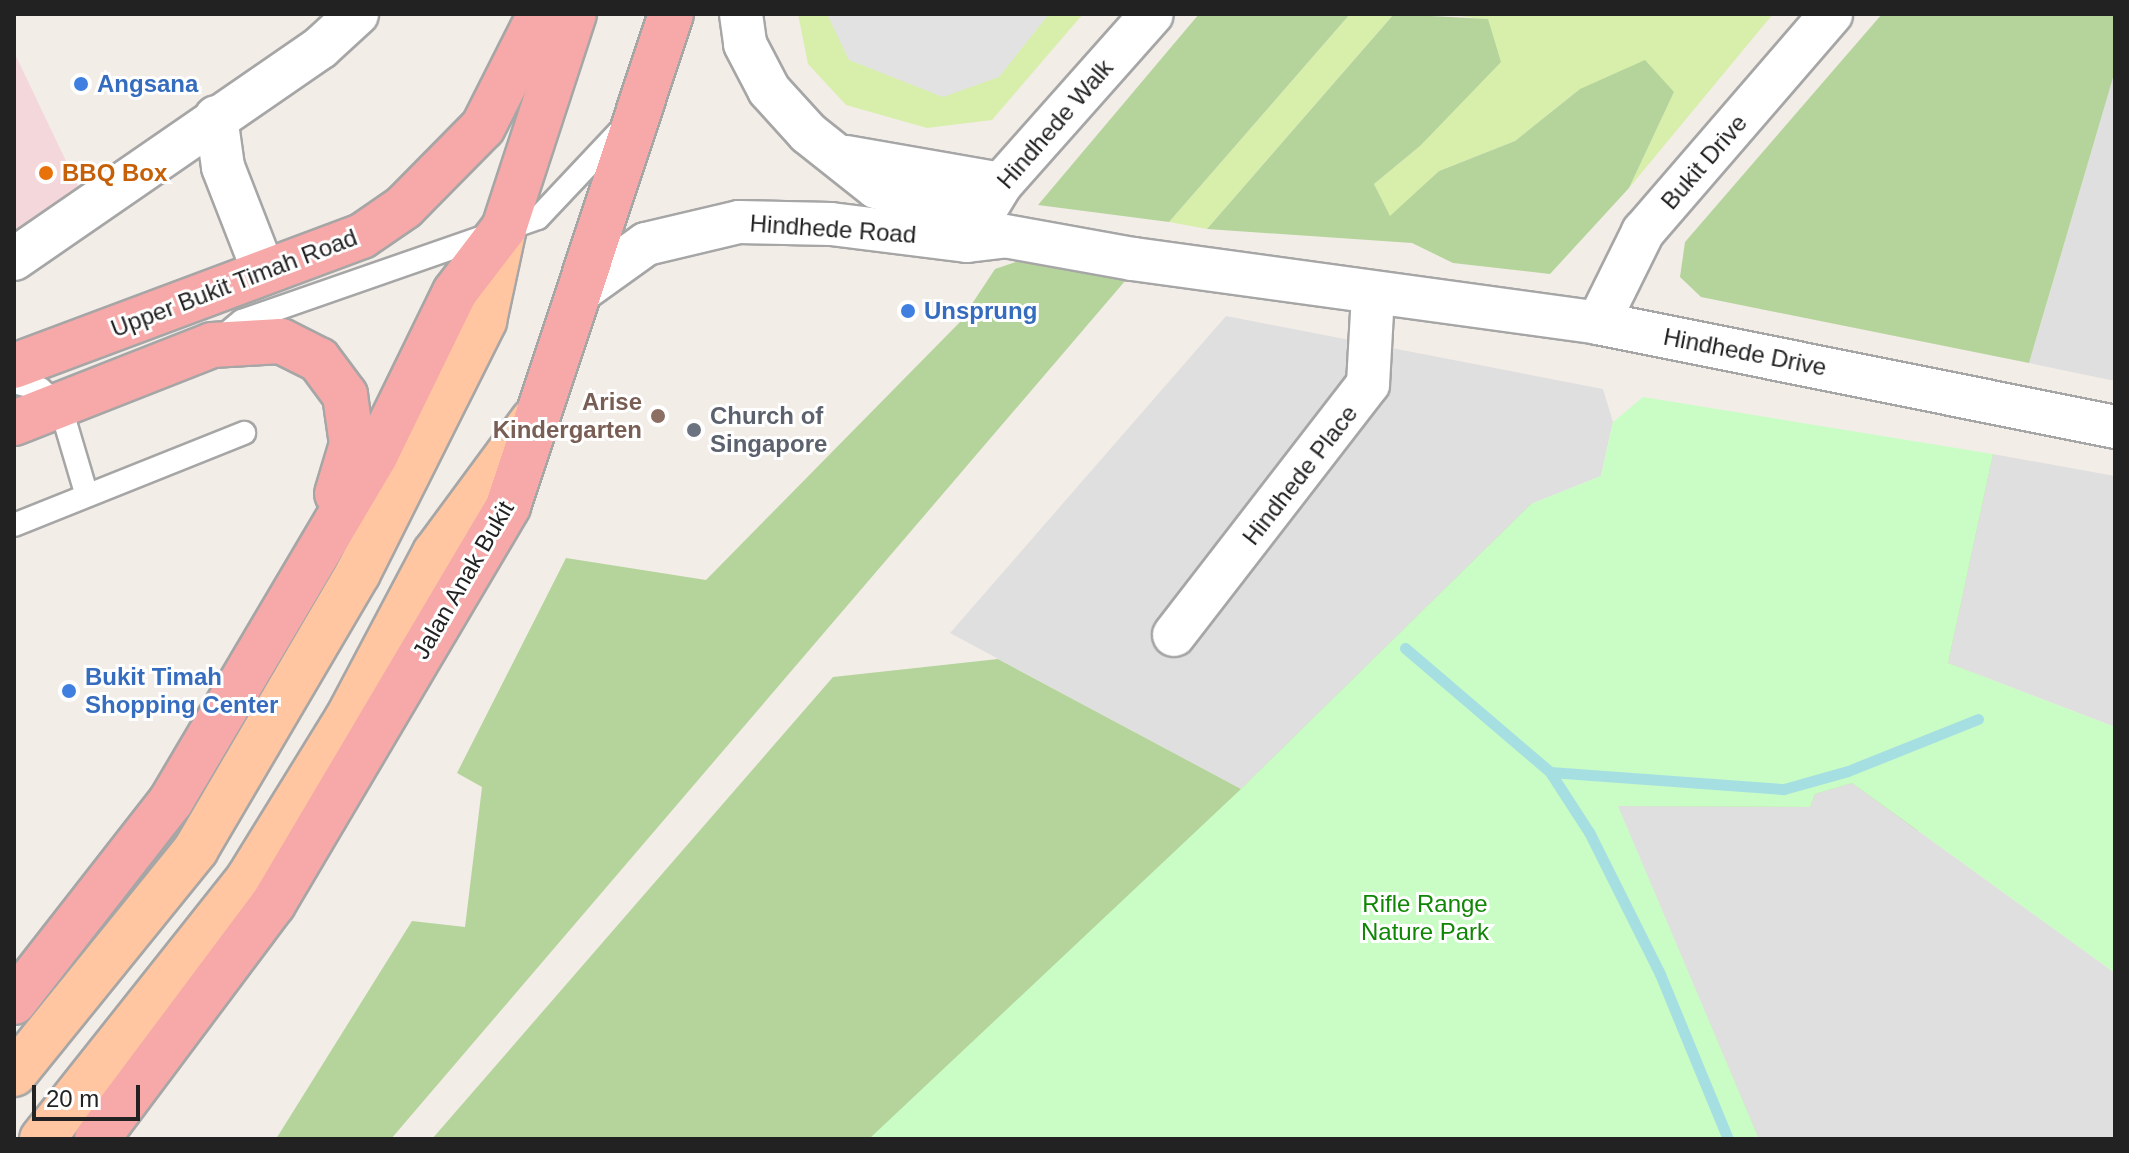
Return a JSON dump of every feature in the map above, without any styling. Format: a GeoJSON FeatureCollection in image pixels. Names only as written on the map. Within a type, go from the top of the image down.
{"type":"FeatureCollection","features":[{"type":"Feature","properties":{"kind":"highway","name":"Upper Bukit Timah Road"},"geometry":{"type":"LineString","coordinates":[[14,366],[362,236],[444,170],[483,127],[540,14]]}},
{"type":"Feature","properties":{"kind":"highway"},"geometry":{"type":"LineString","coordinates":[[14,1002],[171,801],[375,456],[455,292],[504,228],[574,14]]}},
{"type":"Feature","properties":{"kind":"highway"},"geometry":{"type":"LineString","coordinates":[[534,418],[582,290],[637,108],[671,14]]}},
{"type":"Feature","properties":{"kind":"highway","name":"Upper Bukit Timah Road"},"geometry":{"type":"LineString","coordinates":[[14,423],[212,345],[281,341],[319,360],[345,395],[352,444],[321,550]]}},
{"type":"Feature","properties":{"kind":"highway","name":"Jalan Anak Bukit"},"geometry":{"type":"LineString","coordinates":[[97,1139],[273,904],[508,506],[534,418]]}},
{"type":"Feature","properties":{"kind":"main road"},"geometry":{"type":"LineString","coordinates":[[14,1074],[196,849],[358,573],[484,321],[504,228]]}},
{"type":"Feature","properties":{"kind":"main road","name":"Jalan Anak Bukit"},"geometry":{"type":"LineString","coordinates":[[42,1139],[248,879],[347,719],[435,553],[534,418]]}},
{"type":"Feature","properties":{"kind":"street"},"geometry":{"type":"LineString","coordinates":[[14,259],[321,47],[357,14]]}},
{"type":"Feature","properties":{"kind":"street","name":"Hindhede Road"},"geometry":{"type":"LineString","coordinates":[[741,14],[745,44],[769,90],[837,155],[876,187],[938,209],[988,220],[1373,295]]}},
{"type":"Feature","properties":{"kind":"street","name":"Hindhede Walk"},"geometry":{"type":"LineString","coordinates":[[988,220],[1152,14]]}},
{"type":"Feature","properties":{"kind":"street","name":"Bukit Drive"},"geometry":{"type":"LineString","coordinates":[[1598,323],[1643,232],[1831,14]]}},
{"type":"Feature","properties":{"kind":"street"},"geometry":{"type":"LineString","coordinates":[[216,117],[229,181],[264,272]]}},
{"type":"Feature","properties":{"kind":"street"},"geometry":{"type":"LineString","coordinates":[[175,147],[210,162],[229,181]]}},
{"type":"Feature","properties":{"kind":"street","name":"Hindhede Road"},"geometry":{"type":"LineString","coordinates":[[582,290],[631,251],[701,227],[791,222],[988,220]]}},
{"type":"Feature","properties":{"kind":"street","name":"Hindhede Drive"},"geometry":{"type":"LineString","coordinates":[[1373,295],[1598,323],[2115,427]]}},
{"type":"Feature","properties":{"kind":"street","name":"Hindhede Place"},"geometry":{"type":"LineString","coordinates":[[1174,635],[1368,384],[1373,295]]}},
{"type":"Feature","properties":{"kind":"lane"},"geometry":{"type":"LineString","coordinates":[[212,345],[242,321],[538,218],[564,194],[637,108]]}},
{"type":"Feature","properties":{"kind":"lane"},"geometry":{"type":"LineString","coordinates":[[14,382],[40,389],[60,405],[86,493]]}},
{"type":"Feature","properties":{"kind":"lane"},"geometry":{"type":"LineString","coordinates":[[14,525],[86,493],[244,433]]}},
{"type":"Feature","properties":{"kind":"shaded area"},"geometry":{"type":"Polygon","coordinates":[[[827,14],[1049,14],[999,77],[943,97],[849,60],[827,14]]]}},
{"type":"Feature","properties":{"kind":"shaded area"},"geometry":{"type":"Polygon","coordinates":[[[14,52],[88,207],[14,247],[14,52]]]}},
{"type":"Feature","properties":{"kind":"shaded area"},"geometry":{"type":"Polygon","coordinates":[[[2115,71],[2115,381],[2029,363],[2115,71]]]}},
{"type":"Feature","properties":{"kind":"shaded area"},"geometry":{"type":"Polygon","coordinates":[[[1226,316],[1603,389],[1613,422],[1601,476],[1531,504],[1241,789],[950,633],[1226,316]]]}},
{"type":"Feature","properties":{"kind":"shaded area"},"geometry":{"type":"Polygon","coordinates":[[[1993,454],[2115,476],[2115,727],[1948,663],[1993,454]]]}},
{"type":"Feature","properties":{"kind":"shaded area"},"geometry":{"type":"Polygon","coordinates":[[[1852,783],[2115,973],[2115,1139],[1759,1139],[1617,806],[1810,807],[1814,794],[1852,783]]]}},
{"type":"Feature","properties":{"kind":"green space"},"geometry":{"type":"Polygon","coordinates":[[[798,14],[1083,14],[992,120],[927,128],[846,105],[808,64],[798,14]]]}},
{"type":"Feature","properties":{"kind":"green space"},"geometry":{"type":"Polygon","coordinates":[[[1199,14],[1350,14],[1169,222],[1038,205],[1199,14]]]}},
{"type":"Feature","properties":{"kind":"green space"},"geometry":{"type":"Polygon","coordinates":[[[1350,14],[1394,14],[1207,229],[1169,222],[1350,14]]]}},
{"type":"Feature","properties":{"kind":"green space"},"geometry":{"type":"Polygon","coordinates":[[[1394,14],[1488,19],[1501,62],[1420,146],[1374,184],[1390,216],[1439,171],[1515,141],[1580,89],[1645,60],[1674,92],[1629,188],[1550,274],[1453,263],[1412,243],[1207,229],[1394,14]]]}},
{"type":"Feature","properties":{"kind":"green space"},"geometry":{"type":"Polygon","coordinates":[[[1446,14],[1773,14],[1629,188],[1674,92],[1580,89],[1515,141],[1439,171],[1390,217],[1374,184],[1420,146],[1488,20],[1446,14]]]}},
{"type":"Feature","properties":{"kind":"green space"},"geometry":{"type":"Polygon","coordinates":[[[1882,14],[2115,14],[2115,71],[2029,363],[1701,297],[1680,277],[1685,242],[1882,14]]]}},
{"type":"Feature","properties":{"kind":"green space"},"geometry":{"type":"Polygon","coordinates":[[[1031,257],[1067,270],[1131,274],[391,1139],[276,1139],[412,921],[465,927],[482,787],[457,773],[566,558],[706,580],[960,322],[995,269],[1031,257]]]}},
{"type":"Feature","properties":{"kind":"green space","name":"Rifle Range Nature Park"},"geometry":{"type":"Polygon","coordinates":[[[1643,397],[1993,454],[1948,663],[2115,727],[2115,973],[1852,783],[1815,794],[1810,807],[1618,806],[1759,1139],[869,1139],[1241,789],[1531,504],[1601,476],[1613,422],[1643,397]]]}},
{"type":"Feature","properties":{"kind":"green space","name":"Rifle Range Nature Park"},"geometry":{"type":"Polygon","coordinates":[[[1993,454],[1948,663],[2006,686],[1918,831],[1852,783],[1815,794],[1810,807],[1617,806],[1759,1139],[432,1139],[833,677],[998,659],[1241,789],[1531,504],[1993,454]]]}},
{"type":"Feature","properties":{"kind":"waterway"},"geometry":{"type":"LineString","coordinates":[[1405,648],[1550,772],[1589,832],[1660,974],[1728,1139]]}},
{"type":"Feature","properties":{"kind":"waterway"},"geometry":{"type":"LineString","coordinates":[[1550,772],[1784,789],[1848,771],[1978,719]]}},
{"type":"Feature","properties":{"kind":"place","name":"Angsana"},"geometry":{"type":"Point","coordinates":[81,84]}},
{"type":"Feature","properties":{"kind":"place","name":"BBQ Box"},"geometry":{"type":"Point","coordinates":[46,173]}},
{"type":"Feature","properties":{"kind":"place","name":"Unsprung"},"geometry":{"type":"Point","coordinates":[908,311]}},
{"type":"Feature","properties":{"kind":"place","name":"Arise Kindergarten"},"geometry":{"type":"Point","coordinates":[658,416]}},
{"type":"Feature","properties":{"kind":"place","name":"Church of Singapore"},"geometry":{"type":"Point","coordinates":[694,430]}},
{"type":"Feature","properties":{"kind":"place","name":"Bukit Timah Shopping Center"},"geometry":{"type":"Point","coordinates":[69,691]}}]}
